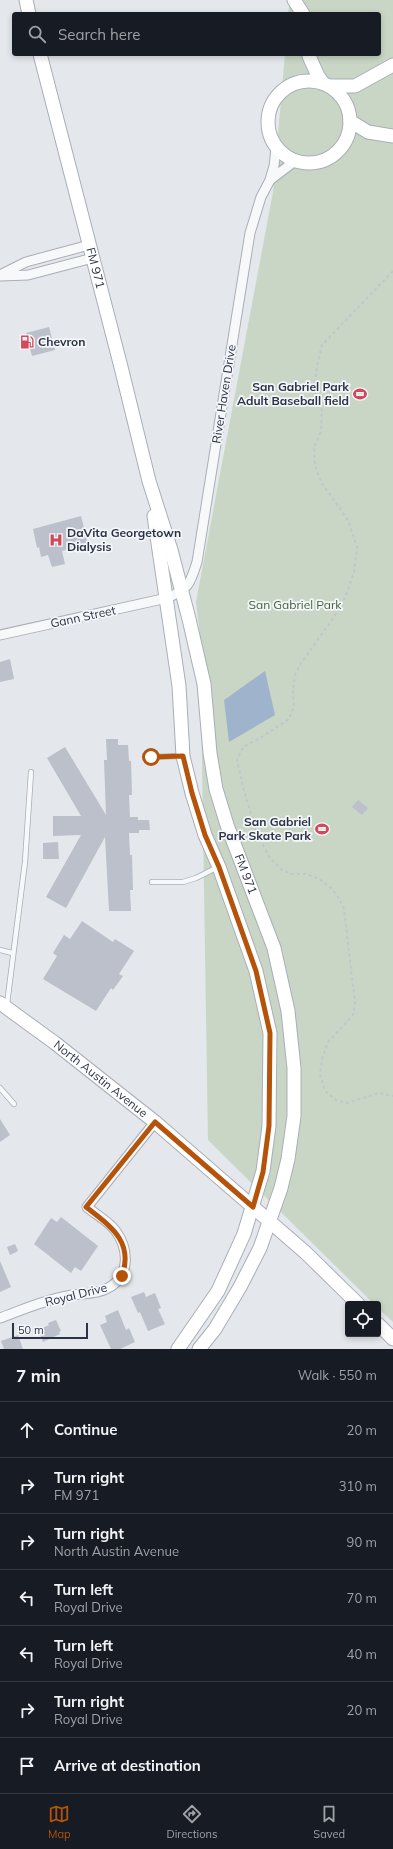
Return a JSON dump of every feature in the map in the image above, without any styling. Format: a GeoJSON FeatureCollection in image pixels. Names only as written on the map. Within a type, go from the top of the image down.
{"type":"FeatureCollection","features":[{"type":"Feature","properties":{"kind":"main road"},"geometry":{"type":"LineString","coordinates":[[26,0],[29,12]]}},
{"type":"Feature","properties":{"kind":"main road"},"geometry":{"type":"LineString","coordinates":[[294,0],[302,12]]}},
{"type":"Feature","properties":{"kind":"main road","name":"FM 971"},"geometry":{"type":"LineString","coordinates":[[41,56],[149,482],[171,550],[182,592],[204,684],[210,753],[216,789],[227,825],[274,948],[288,1011],[294,1068],[294,1116],[288,1160],[281,1188],[268,1221],[260,1248],[240,1287],[215,1329],[199,1349]]}},
{"type":"Feature","properties":{"kind":"main road"},"geometry":{"type":"LineString","coordinates":[[298,82],[305,69],[309,56]]}},
{"type":"Feature","properties":{"kind":"main road"},"geometry":{"type":"LineString","coordinates":[[309,56],[318,76],[340,95],[347,107],[350,122],[346,142]]}},
{"type":"Feature","properties":{"kind":"main road"},"geometry":{"type":"LineString","coordinates":[[368,132],[346,142],[336,153],[324,161],[310,164],[295,161],[285,156],[276,148],[269,133],[268,117],[273,102],[283,89],[298,82],[311,80],[327,85],[355,86],[393,64]]}},
{"type":"Feature","properties":{"kind":"main road"},"geometry":{"type":"LineString","coordinates":[[347,107],[355,86]]}},
{"type":"Feature","properties":{"kind":"main road"},"geometry":{"type":"LineString","coordinates":[[350,122],[368,132],[393,136]]}},
{"type":"Feature","properties":{"kind":"main road","name":"FM 971"},"geometry":{"type":"LineString","coordinates":[[149,482],[179,686],[183,756],[192,793],[205,835],[219,867],[256,971],[270,1033],[269,1126],[263,1172],[253,1207],[244,1234],[218,1291],[178,1349]]}},
{"type":"Feature","properties":{"kind":"main road"},"geometry":{"type":"LineString","coordinates":[[219,867],[240,859]]}},
{"type":"Feature","properties":{"kind":"main road","name":"North Austin Avenue"},"geometry":{"type":"LineString","coordinates":[[3,1006],[61,1047],[155,1122],[306,1253],[355,1301]]}},
{"type":"Feature","properties":{"kind":"main road"},"geometry":{"type":"LineString","coordinates":[[381,1327],[393,1339]]}},
{"type":"Feature","properties":{"kind":"street","name":"River Haven Drive"},"geometry":{"type":"LineString","coordinates":[[182,592],[192,579],[197,562],[250,233],[261,197],[270,180],[274,166],[276,148]]}},
{"type":"Feature","properties":{"kind":"street","name":"River Haven Drive"},"geometry":{"type":"LineString","coordinates":[[270,180],[295,161]]}},
{"type":"Feature","properties":{"kind":"street"},"geometry":{"type":"LineString","coordinates":[[0,276],[26,262],[89,244]]}},
{"type":"Feature","properties":{"kind":"street"},"geometry":{"type":"LineString","coordinates":[[0,276],[28,275],[93,258]]}},
{"type":"Feature","properties":{"kind":"street"},"geometry":{"type":"LineString","coordinates":[[166,598],[182,592]]}},
{"type":"Feature","properties":{"kind":"street","name":"Gann Street"},"geometry":{"type":"LineString","coordinates":[[0,635],[166,598]]}},
{"type":"Feature","properties":{"kind":"street","name":"Royal Drive"},"geometry":{"type":"LineString","coordinates":[[0,1318],[54,1299],[104,1290],[115,1285],[122,1276],[126,1264],[124,1246],[114,1230],[86,1207],[155,1122]]}},
{"type":"Feature","properties":{"kind":"lane"},"geometry":{"type":"LineString","coordinates":[[151,757],[183,756]]}},
{"type":"Feature","properties":{"kind":"lane"},"geometry":{"type":"LineString","coordinates":[[3,1006],[25,862],[31,772]]}},
{"type":"Feature","properties":{"kind":"lane"},"geometry":{"type":"LineString","coordinates":[[152,882],[183,882],[196,878],[219,867]]}},
{"type":"Feature","properties":{"kind":"lane"},"geometry":{"type":"LineString","coordinates":[[0,950],[12,953]]}},
{"type":"Feature","properties":{"kind":"lane"},"geometry":{"type":"LineString","coordinates":[[0,1088],[14,1104]]}},
{"type":"Feature","properties":{"kind":"path"},"geometry":{"type":"LineString","coordinates":[[393,271],[322,346],[317,366],[314,390],[322,410],[321,431],[314,448],[315,466],[321,482],[348,520],[357,547],[354,572],[345,598],[332,620],[300,663],[295,675],[293,691],[294,706],[289,719],[243,747],[237,760],[243,787],[257,834],[270,858],[282,870],[292,874],[306,874],[319,879],[331,888],[337,895],[344,909],[355,1003],[353,1015],[328,1042],[322,1059],[320,1074],[325,1091],[336,1100],[347,1103],[379,1093],[393,1096]]}},
{"type":"Feature","properties":{"kind":"green space","name":"San Gabriel Park"},"geometry":{"type":"Polygon","coordinates":[[[290,0],[393,0],[393,1322],[381,1311],[381,1301],[371,1301],[208,1140],[200,635],[196,602],[273,192],[285,56],[381,56],[381,12],[288,12],[290,0]]]}},
{"type":"Feature","properties":{"kind":"water"},"geometry":{"type":"Polygon","coordinates":[[[265,671],[275,715],[229,742],[224,700],[265,671]]]}},
{"type":"Feature","properties":{"kind":"building"},"geometry":{"type":"Polygon","coordinates":[[[49,327],[55,350],[32,356],[26,333],[49,327]]]}},
{"type":"Feature","properties":{"kind":"building"},"geometry":{"type":"Polygon","coordinates":[[[81,516],[88,544],[62,551],[65,564],[52,567],[48,555],[41,557],[39,547],[37,548],[33,529],[81,516]]]}},
{"type":"Feature","properties":{"kind":"building"},"geometry":{"type":"Polygon","coordinates":[[[10,659],[14,679],[0,682],[0,662],[10,659]]]}},
{"type":"Feature","properties":{"kind":"building"},"geometry":{"type":"Polygon","coordinates":[[[106,739],[118,739],[118,745],[128,745],[129,761],[131,761],[132,795],[129,795],[130,817],[138,817],[138,820],[149,820],[150,830],[139,830],[139,833],[129,833],[130,855],[132,855],[133,890],[130,890],[131,911],[109,911],[105,837],[66,908],[46,897],[81,835],[53,836],[53,816],[81,816],[47,758],[65,747],[106,815],[104,760],[107,760],[106,739]]]}},
{"type":"Feature","properties":{"kind":"building"},"geometry":{"type":"Polygon","coordinates":[[[358,800],[368,808],[362,815],[352,807],[358,800]]]}},
{"type":"Feature","properties":{"kind":"building"},"geometry":{"type":"Polygon","coordinates":[[[58,842],[59,859],[43,859],[43,843],[58,842]]]}},
{"type":"Feature","properties":{"kind":"building"},"geometry":{"type":"Polygon","coordinates":[[[82,921],[113,942],[115,939],[134,951],[119,974],[123,976],[113,990],[111,988],[96,1011],[43,979],[57,956],[53,953],[64,935],[70,939],[82,921]]]}},
{"type":"Feature","properties":{"kind":"building"},"geometry":{"type":"Polygon","coordinates":[[[0,1119],[10,1135],[0,1142],[0,1119]]]}},
{"type":"Feature","properties":{"kind":"building"},"geometry":{"type":"Polygon","coordinates":[[[61,1217],[98,1246],[81,1271],[75,1267],[71,1273],[34,1244],[51,1218],[57,1222],[61,1217]]]}},
{"type":"Feature","properties":{"kind":"building"},"geometry":{"type":"Polygon","coordinates":[[[15,1244],[18,1251],[10,1255],[7,1247],[15,1244]]]}},
{"type":"Feature","properties":{"kind":"building"},"geometry":{"type":"Polygon","coordinates":[[[0,1261],[11,1287],[0,1292],[0,1261]]]}},
{"type":"Feature","properties":{"kind":"building"},"geometry":{"type":"Polygon","coordinates":[[[144,1292],[146,1297],[155,1293],[161,1308],[158,1309],[165,1324],[148,1331],[140,1312],[138,1313],[131,1297],[144,1292]]]}},
{"type":"Feature","properties":{"kind":"building"},"geometry":{"type":"Polygon","coordinates":[[[118,1310],[126,1330],[129,1328],[135,1342],[120,1349],[111,1349],[100,1325],[107,1322],[105,1316],[118,1310]]]}},
{"type":"Feature","properties":{"kind":"building"},"geometry":{"type":"Polygon","coordinates":[[[56,1320],[61,1331],[59,1332],[60,1334],[43,1342],[38,1330],[49,1325],[48,1323],[56,1320]]]}},
{"type":"Feature","properties":{"kind":"building"},"geometry":{"type":"Polygon","coordinates":[[[18,1335],[23,1349],[4,1349],[1,1341],[18,1335]]]}},
{"type":"Feature","properties":{"kind":"place","name":"Chevron"},"geometry":{"type":"Point","coordinates":[27,342]}},
{"type":"Feature","properties":{"kind":"place","name":"San Gabriel Park Adult Baseball field"},"geometry":{"type":"Point","coordinates":[360,394]}},
{"type":"Feature","properties":{"kind":"place","name":"DaVita Georgetown Dialysis"},"geometry":{"type":"Point","coordinates":[56,540]}},
{"type":"Feature","properties":{"kind":"place","name":"San Gabriel Park Skate Park"},"geometry":{"type":"Point","coordinates":[322,829]}},
{"type":"Feature","properties":{"kind":"route"},"geometry":{"type":"LineString","coordinates":[[122,1276],[126,1264],[124,1246],[114,1230],[86,1207],[155,1122],[253,1207],[263,1172],[269,1126],[271,1088],[270,1033],[256,971],[219,867],[205,835],[192,793],[183,756],[151,757]]}}]}
